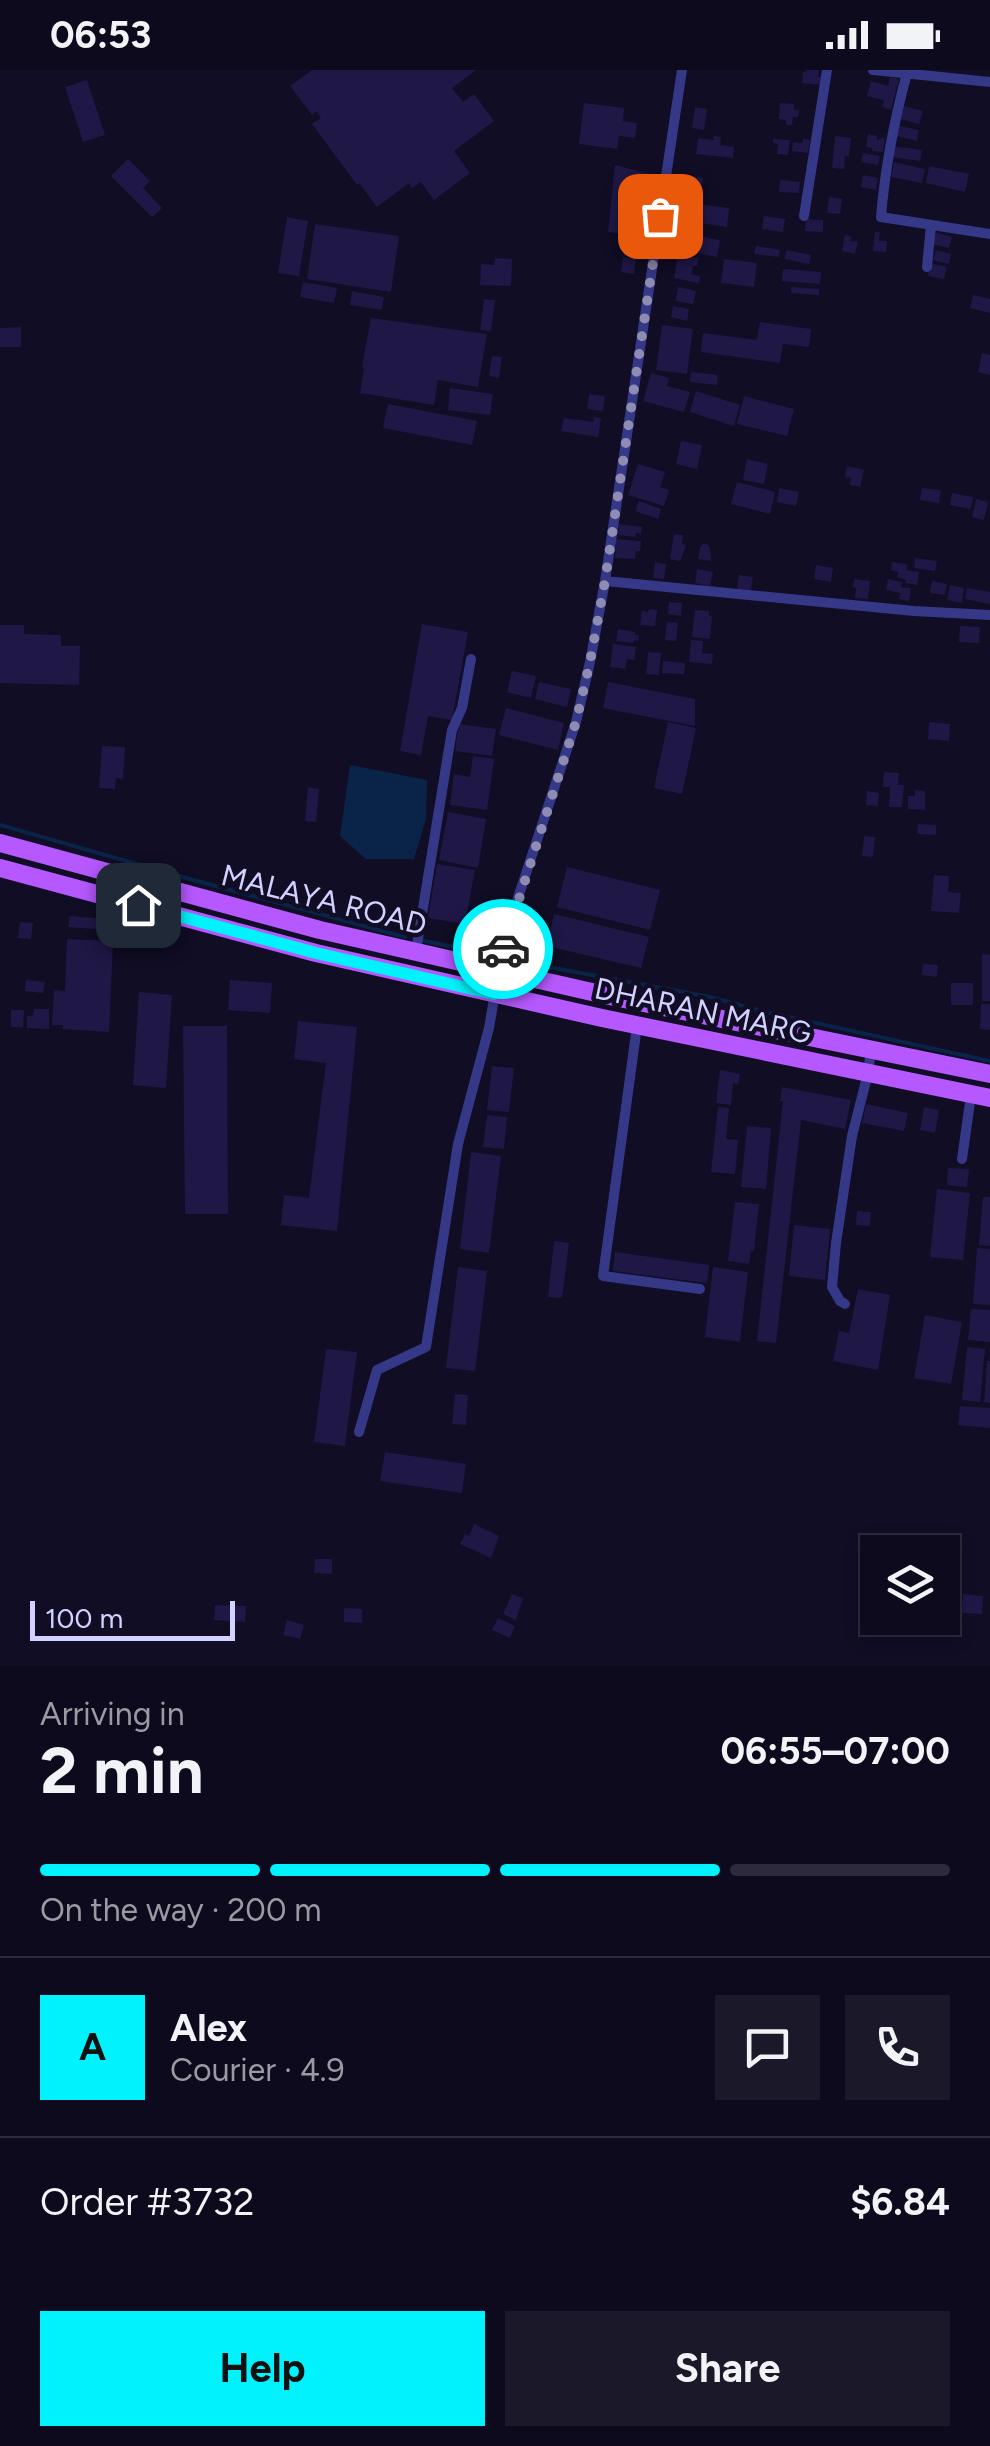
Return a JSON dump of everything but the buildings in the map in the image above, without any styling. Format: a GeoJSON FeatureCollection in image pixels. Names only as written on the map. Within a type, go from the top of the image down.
{"type":"FeatureCollection","features":[{"type":"Feature","properties":{"kind":"main road","name":"MALAYA ROAD"},"geometry":{"type":"LineString","coordinates":[[0,844],[416,952],[990,1074]]}},
{"type":"Feature","properties":{"kind":"main road","name":"DHARAN MARG"},"geometry":{"type":"LineString","coordinates":[[0,868],[274,942],[494,994],[981,1096]]}},
{"type":"Feature","properties":{"kind":"main road"},"geometry":{"type":"LineString","coordinates":[[274,942],[279,919]]}},
{"type":"Feature","properties":{"kind":"street"},"geometry":{"type":"LineString","coordinates":[[359,1432],[377,1370],[426,1347],[458,1144],[489,1028],[504,940],[576,722],[605,581],[682,70]]}},
{"type":"Feature","properties":{"kind":"street"},"geometry":{"type":"LineString","coordinates":[[804,216],[827,70]]}},
{"type":"Feature","properties":{"kind":"street"},"geometry":{"type":"LineString","coordinates":[[873,70],[990,82]]}},
{"type":"Feature","properties":{"kind":"street"},"geometry":{"type":"LineString","coordinates":[[907,73],[892,129],[881,218],[990,234]]}},
{"type":"Feature","properties":{"kind":"street"},"geometry":{"type":"LineString","coordinates":[[926,267],[931,225]]}},
{"type":"Feature","properties":{"kind":"street"},"geometry":{"type":"LineString","coordinates":[[605,581],[914,611],[990,614]]}},
{"type":"Feature","properties":{"kind":"street"},"geometry":{"type":"LineString","coordinates":[[416,952],[452,730],[462,708],[471,659]]}},
{"type":"Feature","properties":{"kind":"street"},"geometry":{"type":"LineString","coordinates":[[637,1026],[603,1276],[700,1289]]}},
{"type":"Feature","properties":{"kind":"street"},"geometry":{"type":"LineString","coordinates":[[845,1304],[832,1288],[836,1243],[852,1136],[872,1050]]}},
{"type":"Feature","properties":{"kind":"street"},"geometry":{"type":"LineString","coordinates":[[962,1159],[981,1096]]}},
{"type":"Feature","properties":{"kind":"water"},"geometry":{"type":"Polygon","coordinates":[[[350,765],[427,780],[426,819],[414,859],[366,859],[340,836],[350,765]]]}},
{"type":"Feature","properties":{"kind":"waterway"},"geometry":{"type":"LineString","coordinates":[[0,825],[405,937]]}},
{"type":"Feature","properties":{"kind":"waterway"},"geometry":{"type":"LineString","coordinates":[[420,940],[491,955]]}},
{"type":"Feature","properties":{"kind":"waterway"},"geometry":{"type":"LineString","coordinates":[[511,960],[710,997],[990,1061]]}},
{"type":"Feature","properties":{"kind":"way so far"},"geometry":{"type":"LineString","coordinates":[[503,949],[576,722],[590,662],[660,216]]}},
{"type":"Feature","properties":{"kind":"route"},"geometry":{"type":"LineString","coordinates":[[138,905],[316,953],[494,994],[503,949]]}}]}
